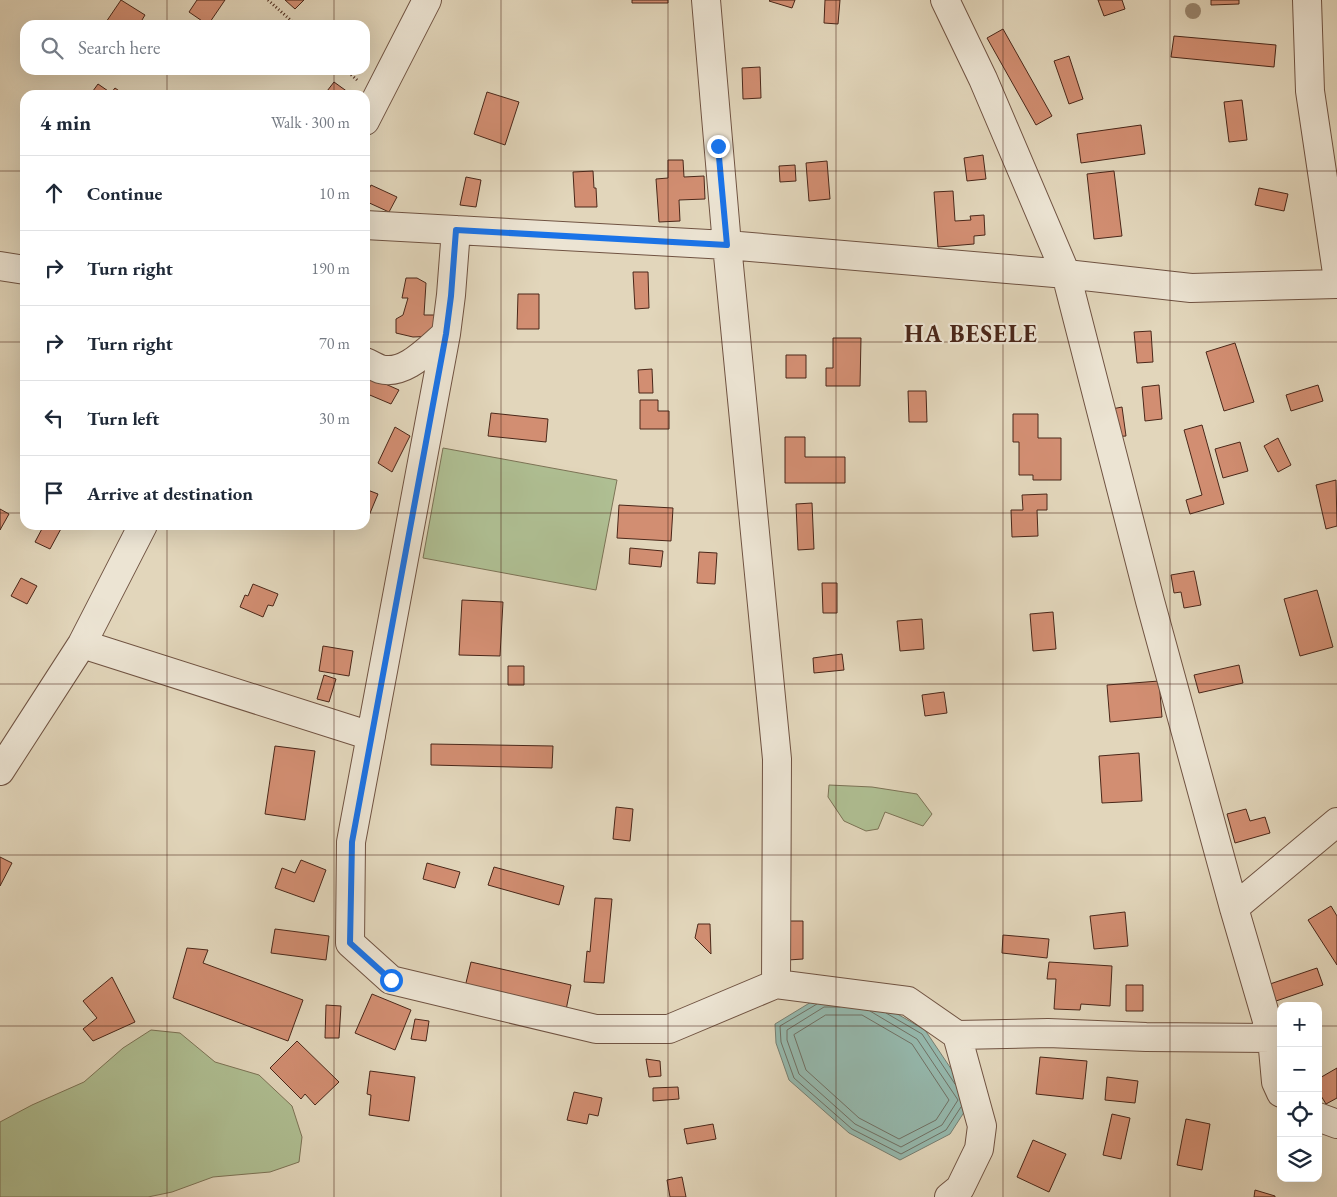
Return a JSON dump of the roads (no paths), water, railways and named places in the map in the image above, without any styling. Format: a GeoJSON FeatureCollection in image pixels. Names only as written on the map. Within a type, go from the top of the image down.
{"type":"FeatureCollection","features":[{"type":"Feature","properties":{"kind":"street"},"geometry":{"type":"LineString","coordinates":[[370,111],[427,0]]}},
{"type":"Feature","properties":{"kind":"street"},"geometry":{"type":"LineString","coordinates":[[706,0],[727,245],[777,759],[776,984]]}},
{"type":"Feature","properties":{"kind":"street"},"geometry":{"type":"LineString","coordinates":[[945,0],[983,79],[1066,274],[1150,601],[1234,908],[1272,1038],[1276,1082],[1281,1092]]}},
{"type":"Feature","properties":{"kind":"street"},"geometry":{"type":"LineString","coordinates":[[1307,0],[1310,90],[1337,273]]}},
{"type":"Feature","properties":{"kind":"street"},"geometry":{"type":"LineString","coordinates":[[370,225],[727,245],[1066,274],[1191,288],[1337,284]]}},
{"type":"Feature","properties":{"kind":"street"},"geometry":{"type":"LineString","coordinates":[[456,230],[446,334],[352,842],[350,943],[391,980],[596,1029],[669,1029],[776,984],[908,1001],[957,1035],[1048,1033],[1146,1037],[1272,1038]]}},
{"type":"Feature","properties":{"kind":"street"},"geometry":{"type":"LineString","coordinates":[[0,266],[20,269]]}},
{"type":"Feature","properties":{"kind":"street"},"geometry":{"type":"LineString","coordinates":[[370,364],[382,369],[398,368],[415,360],[446,334]]}},
{"type":"Feature","properties":{"kind":"street"},"geometry":{"type":"LineString","coordinates":[[0,771],[82,644],[140,530]]}},
{"type":"Feature","properties":{"kind":"street"},"geometry":{"type":"LineString","coordinates":[[82,644],[371,736]]}},
{"type":"Feature","properties":{"kind":"street"},"geometry":{"type":"LineString","coordinates":[[1234,908],[1337,822]]}},
{"type":"Feature","properties":{"kind":"street"},"geometry":{"type":"LineString","coordinates":[[949,1197],[960,1188],[979,1149],[982,1126],[957,1035]]}},
{"type":"Feature","properties":{"kind":"street"},"geometry":{"type":"LineString","coordinates":[[1322,1118],[1337,1124]]}},
{"type":"Feature","properties":{"kind":"water"},"geometry":{"type":"Polygon","coordinates":[[[821,996],[868,997],[925,1030],[972,1100],[950,1134],[900,1160],[849,1133],[789,1080],[776,1043],[775,1024],[821,996]]]}},
{"type":"Feature","properties":{"kind":"district","name":"HA BESELE"},"geometry":{"type":"Point","coordinates":[971,333]}}]}
